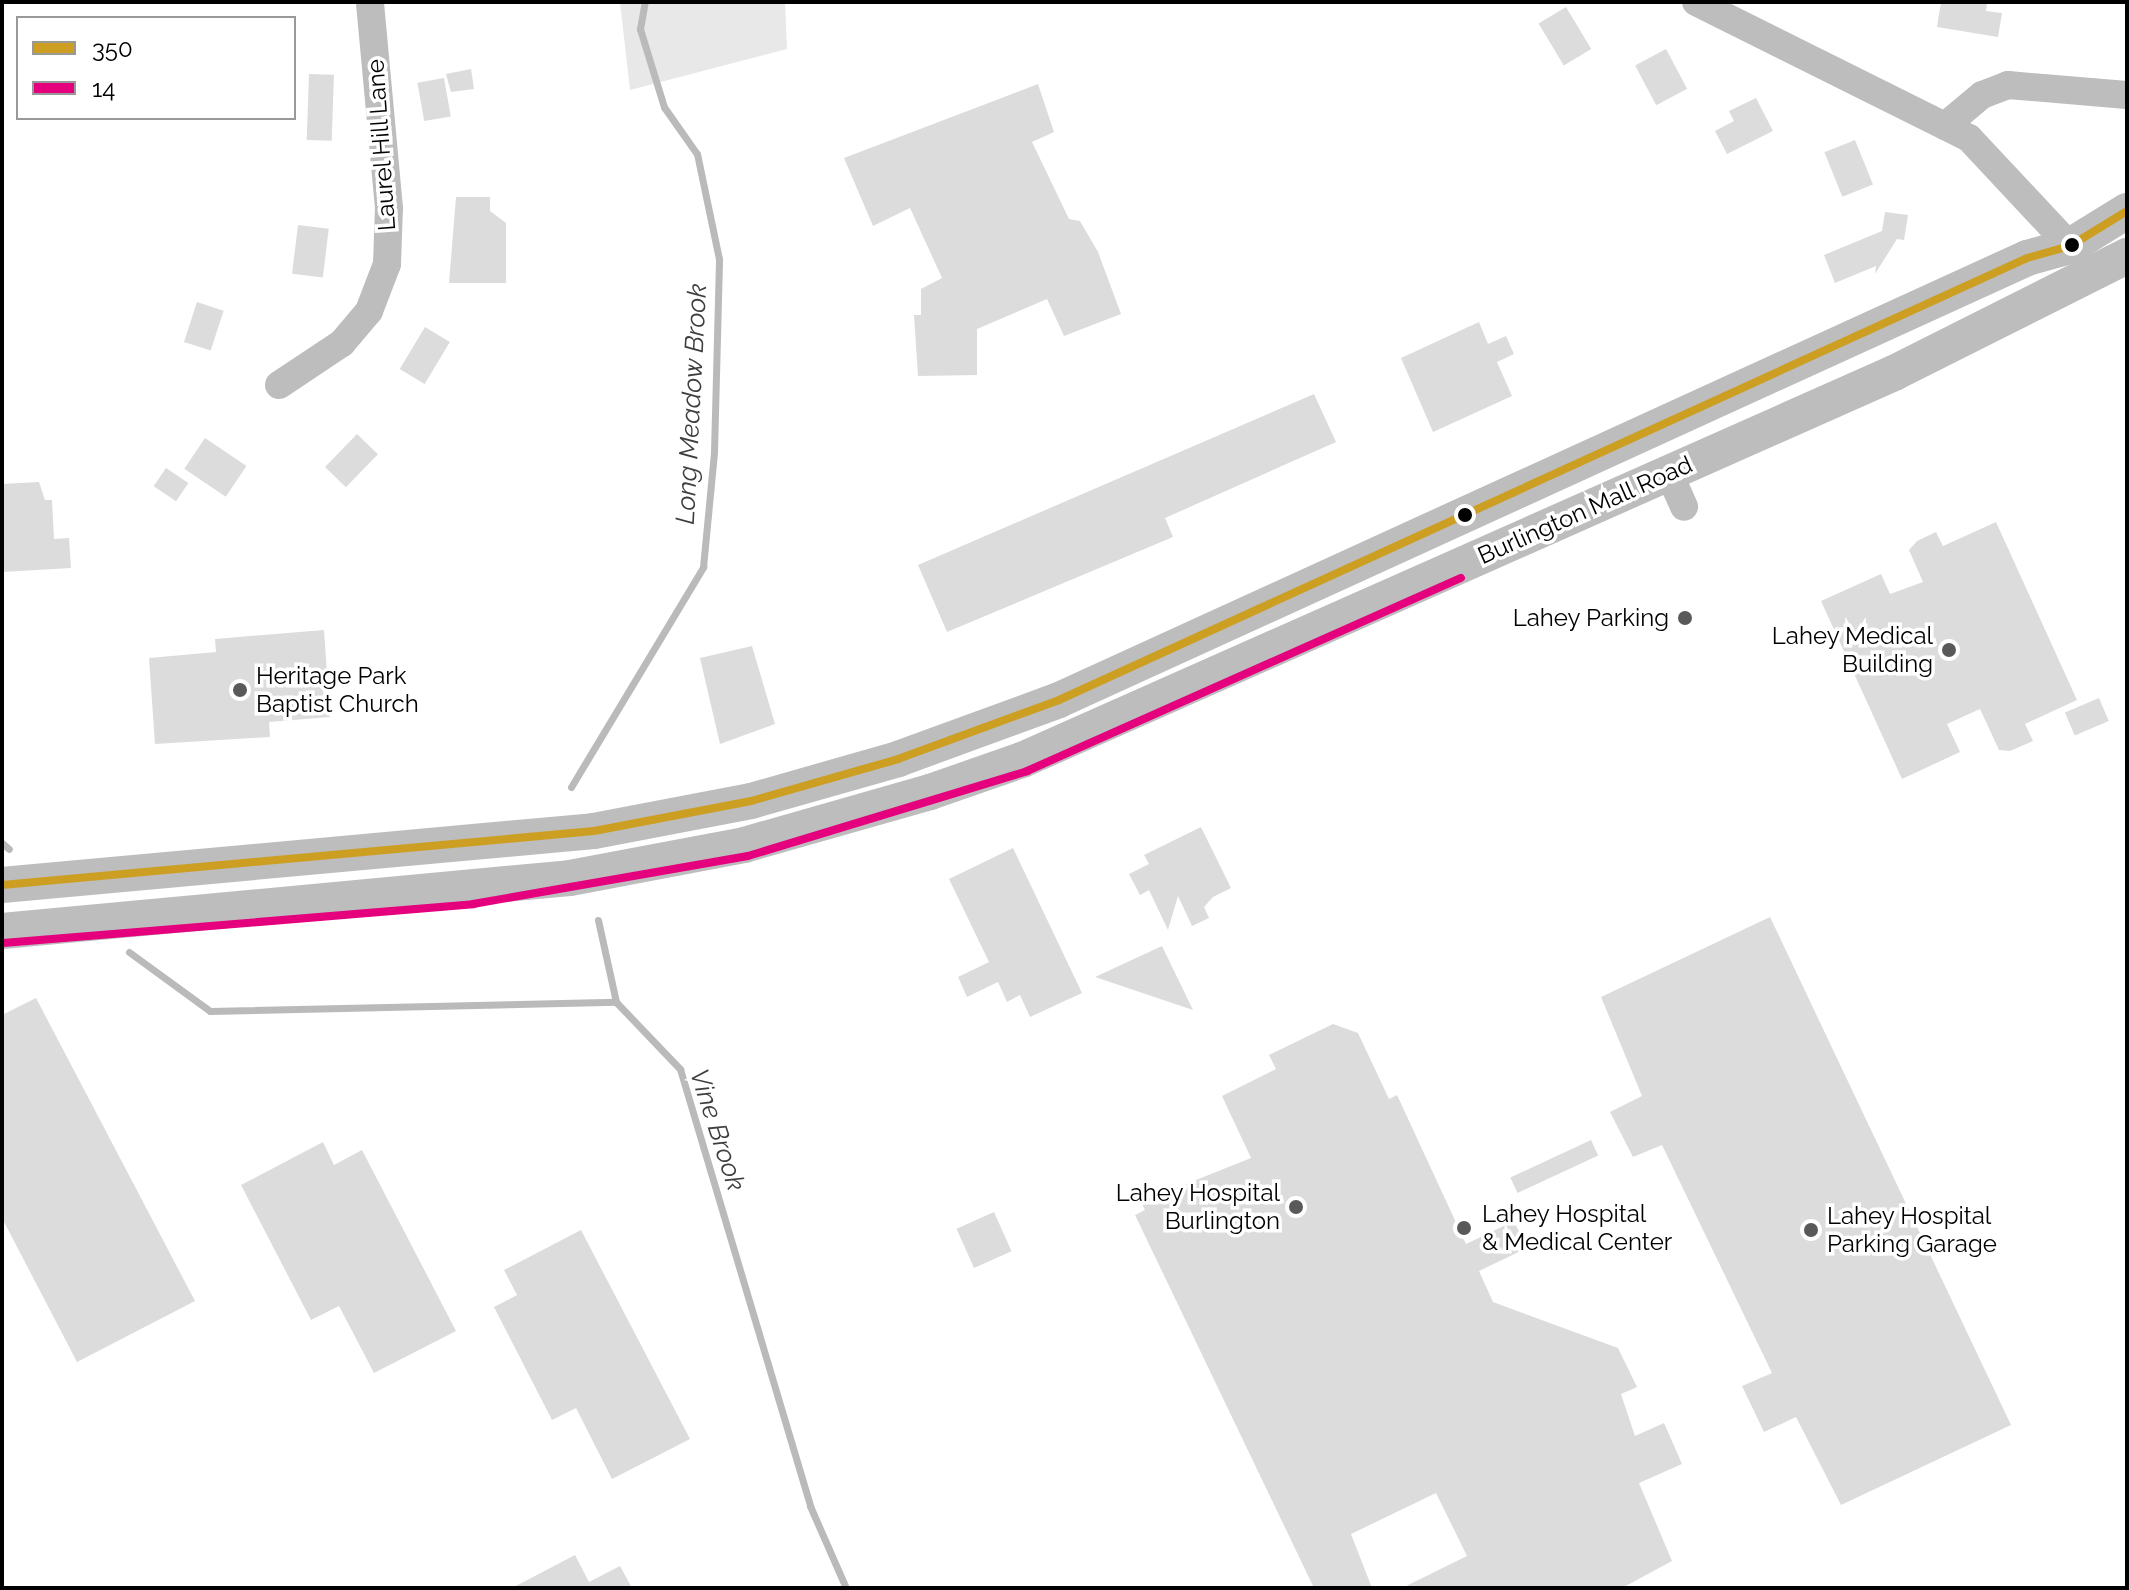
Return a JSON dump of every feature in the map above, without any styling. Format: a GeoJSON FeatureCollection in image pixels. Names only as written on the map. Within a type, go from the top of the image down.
{"type":"FeatureCollection","features":[{"type":"Feature","properties":{"kind":"main road","name":"Burlington Mall Road"},"geometry":{"type":"LineString","coordinates":[[2,885],[594,831],[751,801],[884,763],[1059,700],[2027,258],[2070,246],[2127,211]]}},
{"type":"Feature","properties":{"kind":"main road"},"geometry":{"type":"LineString","coordinates":[[2070,246],[2090,276]]}},
{"type":"Feature","properties":{"kind":"main road","name":"Burlington Mall Road"},"geometry":{"type":"LineString","coordinates":[[2,931],[472,892],[792,833],[1022,760],[1669,473],[2127,256]]}},
{"type":"Feature","properties":{"kind":"street","name":"Laurel Hill Lane"},"geometry":{"type":"LineString","coordinates":[[279,385],[342,343],[369,311],[387,264],[389,208],[370,2]]}},
{"type":"Feature","properties":{"kind":"street"},"geometry":{"type":"LineString","coordinates":[[1696,2],[1945,126],[2015,181],[2070,246]]}},
{"type":"Feature","properties":{"kind":"street"},"geometry":{"type":"LineString","coordinates":[[1945,126],[1982,95],[2008,85],[2127,95]]}},
{"type":"Feature","properties":{"kind":"street"},"geometry":{"type":"LineString","coordinates":[[1669,473],[1684,507]]}},
{"type":"Feature","properties":{"kind":"shaded area"},"geometry":{"type":"Polygon","coordinates":[[[620,2],[785,2],[787,49],[630,90],[620,2]]]}},
{"type":"Feature","properties":{"kind":"building"},"geometry":{"type":"Polygon","coordinates":[[[1941,2],[1987,4],[1986,11],[2002,13],[1998,37],[1937,27],[1941,2]]]}},
{"type":"Feature","properties":{"kind":"building"},"geometry":{"type":"Polygon","coordinates":[[[1566,7],[1591,49],[1564,65],[1539,23],[1566,7]]]}},
{"type":"Feature","properties":{"kind":"building"},"geometry":{"type":"Polygon","coordinates":[[[1666,49],[1687,89],[1656,105],[1635,65],[1666,49]]]}},
{"type":"Feature","properties":{"kind":"building"},"geometry":{"type":"Polygon","coordinates":[[[471,69],[474,89],[451,92],[446,74],[471,69]]]}},
{"type":"Feature","properties":{"kind":"building"},"geometry":{"type":"Polygon","coordinates":[[[309,74],[334,75],[332,141],[307,140],[309,74]]]}},
{"type":"Feature","properties":{"kind":"building"},"geometry":{"type":"Polygon","coordinates":[[[444,78],[451,116],[424,121],[417,83],[444,78]]]}},
{"type":"Feature","properties":{"kind":"building"},"geometry":{"type":"Polygon","coordinates":[[[1038,84],[1054,132],[1032,142],[1069,219],[1080,221],[1098,252],[1121,314],[1064,336],[1047,299],[977,329],[977,375],[918,376],[914,315],[921,315],[921,289],[942,278],[910,208],[873,226],[844,158],[1038,84]]]}},
{"type":"Feature","properties":{"kind":"building"},"geometry":{"type":"Polygon","coordinates":[[[1756,98],[1773,131],[1727,154],[1715,131],[1734,121],[1729,111],[1756,98]]]}},
{"type":"Feature","properties":{"kind":"building"},"geometry":{"type":"Polygon","coordinates":[[[1855,140],[1873,185],[1842,197],[1824,152],[1855,140]]]}},
{"type":"Feature","properties":{"kind":"building"},"geometry":{"type":"Polygon","coordinates":[[[456,197],[490,197],[490,211],[506,223],[506,283],[449,283],[456,197]]]}},
{"type":"Feature","properties":{"kind":"building"},"geometry":{"type":"Polygon","coordinates":[[[1885,212],[1908,215],[1904,240],[1897,239],[1875,274],[1876,266],[1835,283],[1824,255],[1882,231],[1885,212]]]}},
{"type":"Feature","properties":{"kind":"building"},"geometry":{"type":"Polygon","coordinates":[[[298,225],[329,229],[323,277],[292,274],[298,225]]]}},
{"type":"Feature","properties":{"kind":"building"},"geometry":{"type":"Polygon","coordinates":[[[197,302],[224,311],[211,351],[184,342],[197,302]]]}},
{"type":"Feature","properties":{"kind":"building"},"geometry":{"type":"Polygon","coordinates":[[[1479,322],[1488,344],[1506,336],[1514,354],[1497,362],[1512,396],[1433,432],[1401,358],[1479,322]]]}},
{"type":"Feature","properties":{"kind":"building"},"geometry":{"type":"Polygon","coordinates":[[[425,327],[450,342],[425,384],[400,369],[425,327]]]}},
{"type":"Feature","properties":{"kind":"building"},"geometry":{"type":"Polygon","coordinates":[[[1314,394],[1336,442],[1165,518],[1173,537],[947,632],[918,565],[1314,394]]]}},
{"type":"Feature","properties":{"kind":"building"},"geometry":{"type":"Polygon","coordinates":[[[357,434],[378,454],[346,487],[325,467],[357,434]]]}},
{"type":"Feature","properties":{"kind":"building"},"geometry":{"type":"Polygon","coordinates":[[[205,438],[246,466],[226,497],[184,469],[205,438]]]}},
{"type":"Feature","properties":{"kind":"building"},"geometry":{"type":"Polygon","coordinates":[[[166,468],[188,483],[176,501],[154,486],[166,468]]]}},
{"type":"Feature","properties":{"kind":"building"},"geometry":{"type":"Polygon","coordinates":[[[39,482],[45,500],[52,500],[54,539],[69,538],[71,568],[2,572],[2,484],[39,482]]]}},
{"type":"Feature","properties":{"kind":"building","name":"Lahey Medical Building"},"geometry":{"type":"Polygon","coordinates":[[[1996,522],[2077,700],[2025,724],[2033,741],[2010,751],[1999,750],[1980,709],[1947,724],[1960,752],[1902,779],[1821,601],[1881,574],[1890,594],[1923,582],[1909,550],[1917,541],[1936,532],[1943,546],[1996,522]]]}},
{"type":"Feature","properties":{"kind":"building"},"geometry":{"type":"Polygon","coordinates":[[[324,630],[330,717],[269,722],[270,737],[155,744],[149,658],[216,652],[215,639],[324,630]]]}},
{"type":"Feature","properties":{"kind":"building"},"geometry":{"type":"Polygon","coordinates":[[[752,646],[775,724],[720,744],[700,658],[752,646]]]}},
{"type":"Feature","properties":{"kind":"building"},"geometry":{"type":"Polygon","coordinates":[[[2099,698],[2109,721],[2075,735],[2065,712],[2099,698]]]}},
{"type":"Feature","properties":{"kind":"building"},"geometry":{"type":"Polygon","coordinates":[[[1201,827],[1231,888],[1213,897],[1204,907],[1209,918],[1192,926],[1178,896],[1168,930],[1149,890],[1140,895],[1129,874],[1149,864],[1144,855],[1201,827]]]}},
{"type":"Feature","properties":{"kind":"building"},"geometry":{"type":"Polygon","coordinates":[[[1013,848],[1082,993],[1030,1017],[1020,995],[1007,1002],[998,982],[967,997],[958,977],[989,962],[949,879],[1013,848]]]}},
{"type":"Feature","properties":{"kind":"building","name":"Lahey Hospital Parking Garage"},"geometry":{"type":"Polygon","coordinates":[[[1770,917],[2011,1425],[1841,1505],[1796,1417],[1764,1432],[1742,1386],[1772,1373],[1662,1145],[1633,1157],[1610,1112],[1642,1096],[1601,997],[1770,917]]]}},
{"type":"Feature","properties":{"kind":"building"},"geometry":{"type":"Polygon","coordinates":[[[1162,946],[1193,1010],[1095,977],[1162,946]]]}},
{"type":"Feature","properties":{"kind":"building"},"geometry":{"type":"Polygon","coordinates":[[[36,998],[195,1301],[77,1362],[2,1218],[2,1015],[36,998]]]}},
{"type":"Feature","properties":{"kind":"building","name":"Lahey Hospital Burlington"},"geometry":{"type":"Polygon","coordinates":[[[1333,1024],[1358,1033],[1389,1099],[1397,1095],[1466,1244],[1514,1221],[1527,1248],[1479,1271],[1493,1302],[1618,1348],[1637,1387],[1621,1394],[1635,1436],[1664,1423],[1682,1464],[1639,1483],[1672,1561],[1622,1588],[1402,1588],[1467,1556],[1436,1493],[1351,1534],[1372,1588],[1314,1588],[1135,1215],[1145,1210],[1141,1202],[1251,1158],[1222,1096],[1276,1069],[1269,1055],[1333,1024]]]}},
{"type":"Feature","properties":{"kind":"building"},"geometry":{"type":"Polygon","coordinates":[[[1591,1140],[1598,1155],[1518,1193],[1510,1178],[1591,1140]]]}},
{"type":"Feature","properties":{"kind":"building"},"geometry":{"type":"Polygon","coordinates":[[[323,1142],[334,1165],[362,1150],[456,1331],[374,1373],[339,1306],[311,1320],[241,1185],[323,1142]]]}},
{"type":"Feature","properties":{"kind":"building"},"geometry":{"type":"Polygon","coordinates":[[[994,1212],[1011,1251],[974,1268],[957,1229],[994,1212]]]}},
{"type":"Feature","properties":{"kind":"building"},"geometry":{"type":"Polygon","coordinates":[[[581,1230],[690,1439],[612,1479],[576,1408],[552,1420],[494,1307],[517,1295],[504,1270],[581,1230]]]}},
{"type":"Feature","properties":{"kind":"building"},"geometry":{"type":"Polygon","coordinates":[[[575,1555],[589,1582],[620,1566],[632,1588],[512,1588],[575,1555]]]}},
{"type":"Feature","properties":{"kind":"waterway","name":"Long Meadow Brook"},"geometry":{"type":"LineString","coordinates":[[571,787],[703,567],[714,452],[719,259],[697,154],[664,107],[640,29],[645,2]]}},
{"type":"Feature","properties":{"kind":"waterway","name":"Vine Brook"},"geometry":{"type":"LineString","coordinates":[[2,843],[9,849]]}},
{"type":"Feature","properties":{"kind":"waterway","name":"Long Meadow Brook"},"geometry":{"type":"LineString","coordinates":[[598,920],[616,1002]]}},
{"type":"Feature","properties":{"kind":"waterway","name":"Vine Brook"},"geometry":{"type":"LineString","coordinates":[[129,952],[210,1011],[616,1002],[680,1069],[810,1506],[846,1588]]}},
{"type":"Feature","properties":{"kind":"transit line","name":"350"},"geometry":{"type":"LineString","coordinates":[[2,885],[594,831],[751,801],[898,759],[1059,700],[2027,258],[2070,246],[2127,211]]}},
{"type":"Feature","properties":{"kind":"transit line","name":"14"},"geometry":{"type":"LineString","coordinates":[[3,943],[473,904],[748,856],[1027,771],[1461,578]]}},
{"type":"Feature","properties":{"kind":"place","name":"Lahey Parking"},"geometry":{"type":"Point","coordinates":[1685,618]}},
{"type":"Feature","properties":{"kind":"place","name":"Lahey Medical Building"},"geometry":{"type":"Point","coordinates":[1949,650]}},
{"type":"Feature","properties":{"kind":"place","name":"Heritage Park Baptist Church"},"geometry":{"type":"Point","coordinates":[240,690]}},
{"type":"Feature","properties":{"kind":"place","name":"Lahey Hospital Burlington"},"geometry":{"type":"Point","coordinates":[1296,1207]}},
{"type":"Feature","properties":{"kind":"place","name":"Lahey Hospital & Medical Center"},"geometry":{"type":"Point","coordinates":[1464,1228]}},
{"type":"Feature","properties":{"kind":"place","name":"Lahey Hospital Parking Garage"},"geometry":{"type":"Point","coordinates":[1811,1230]}}]}
